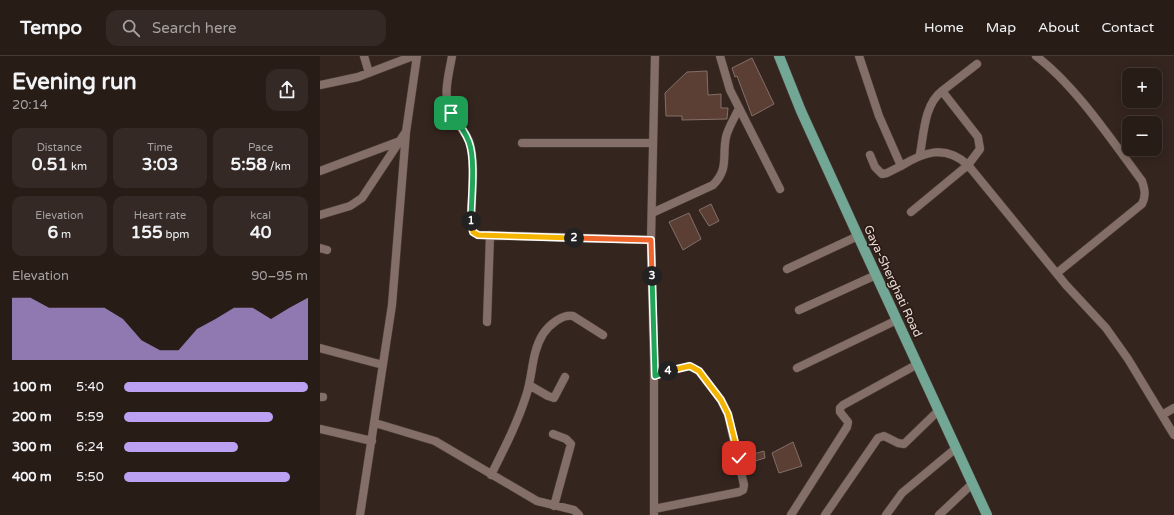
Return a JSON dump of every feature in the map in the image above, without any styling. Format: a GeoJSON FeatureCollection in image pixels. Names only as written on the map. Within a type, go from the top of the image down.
{"type":"FeatureCollection","features":[{"type":"Feature","properties":{"kind":"main road","name":"Gaya-Sherghati Road"},"geometry":{"type":"LineString","coordinates":[[779,56],[801,111],[897,320],[916,365],[987,515]]}},
{"type":"Feature","properties":{"kind":"street"},"geometry":{"type":"LineString","coordinates":[[364,56],[369,73]]}},
{"type":"Feature","properties":{"kind":"street"},"geometry":{"type":"LineString","coordinates":[[320,85],[369,73],[413,56]]}},
{"type":"Feature","properties":{"kind":"street"},"geometry":{"type":"LineString","coordinates":[[360,515],[392,304],[406,132],[417,56]]}},
{"type":"Feature","properties":{"kind":"street"},"geometry":{"type":"LineString","coordinates":[[452,56],[446,99],[451,113],[461,125],[470,143],[472,160],[471,224],[473,232],[478,235],[651,240]]}},
{"type":"Feature","properties":{"kind":"street"},"geometry":{"type":"LineString","coordinates":[[655,56],[651,240],[655,376],[654,512],[743,490],[744,485],[728,414],[721,400],[699,371],[690,366],[655,376]]}},
{"type":"Feature","properties":{"kind":"street"},"geometry":{"type":"LineString","coordinates":[[720,56],[730,90],[780,189]]}},
{"type":"Feature","properties":{"kind":"street"},"geometry":{"type":"LineString","coordinates":[[859,56],[879,116],[901,166]]}},
{"type":"Feature","properties":{"kind":"street"},"geometry":{"type":"LineString","coordinates":[[1036,56],[1066,83],[1103,128],[1142,182],[1145,190],[1145,198],[1142,204],[1057,273]]}},
{"type":"Feature","properties":{"kind":"street"},"geometry":{"type":"LineString","coordinates":[[920,154],[928,109],[935,96],[977,64]]}},
{"type":"Feature","properties":{"kind":"street"},"geometry":{"type":"LineString","coordinates":[[911,212],[968,166],[977,155],[980,142],[978,137],[942,91]]}},
{"type":"Feature","properties":{"kind":"street"},"geometry":{"type":"LineString","coordinates":[[652,213],[713,185],[720,179],[724,169],[726,136],[739,108]]}},
{"type":"Feature","properties":{"kind":"street"},"geometry":{"type":"LineString","coordinates":[[320,215],[350,206],[362,198],[406,132]]}},
{"type":"Feature","properties":{"kind":"street"},"geometry":{"type":"LineString","coordinates":[[320,171],[400,141]]}},
{"type":"Feature","properties":{"kind":"street"},"geometry":{"type":"LineString","coordinates":[[522,143],[653,143]]}},
{"type":"Feature","properties":{"kind":"street"},"geometry":{"type":"LineString","coordinates":[[870,155],[875,167],[882,174],[901,166],[920,154],[928,152],[953,154],[960,158],[1113,338],[1174,435]]}},
{"type":"Feature","properties":{"kind":"street"},"geometry":{"type":"LineString","coordinates":[[487,322],[490,235]]}},
{"type":"Feature","properties":{"kind":"street"},"geometry":{"type":"LineString","coordinates":[[786,269],[858,236]]}},
{"type":"Feature","properties":{"kind":"street"},"geometry":{"type":"LineString","coordinates":[[799,310],[876,275]]}},
{"type":"Feature","properties":{"kind":"street"},"geometry":{"type":"LineString","coordinates":[[491,474],[511,435],[530,385],[537,345],[548,328],[564,316],[573,316],[603,335]]}},
{"type":"Feature","properties":{"kind":"street"},"geometry":{"type":"LineString","coordinates":[[797,368],[897,320]]}},
{"type":"Feature","properties":{"kind":"street"},"geometry":{"type":"LineString","coordinates":[[320,348],[383,365]]}},
{"type":"Feature","properties":{"kind":"street"},"geometry":{"type":"LineString","coordinates":[[791,515],[848,427],[848,422],[840,412],[840,408],[916,365]]}},
{"type":"Feature","properties":{"kind":"street"},"geometry":{"type":"LineString","coordinates":[[530,385],[554,398],[565,377]]}},
{"type":"Feature","properties":{"kind":"street"},"geometry":{"type":"LineString","coordinates":[[1162,415],[1174,408]]}},
{"type":"Feature","properties":{"kind":"street"},"geometry":{"type":"LineString","coordinates":[[825,515],[878,438],[884,436],[904,444],[938,412]]}},
{"type":"Feature","properties":{"kind":"street"},"geometry":{"type":"LineString","coordinates":[[375,422],[436,441],[537,501],[574,510],[579,515]]}},
{"type":"Feature","properties":{"kind":"street"},"geometry":{"type":"LineString","coordinates":[[320,429],[372,442]]}},
{"type":"Feature","properties":{"kind":"street"},"geometry":{"type":"LineString","coordinates":[[553,434],[566,439],[571,444],[554,506]]}},
{"type":"Feature","properties":{"kind":"street"},"geometry":{"type":"LineString","coordinates":[[886,515],[902,493],[955,449]]}},
{"type":"Feature","properties":{"kind":"street"},"geometry":{"type":"LineString","coordinates":[[939,515],[972,484]]}},
{"type":"Feature","properties":{"kind":"building"},"geometry":{"type":"Polygon","coordinates":[[[752,58],[774,104],[752,116],[737,76],[735,77],[732,68],[752,58]]]}},
{"type":"Feature","properties":{"kind":"building"},"geometry":{"type":"Polygon","coordinates":[[[707,71],[708,95],[721,94],[721,108],[728,108],[727,119],[682,120],[682,116],[666,116],[665,93],[687,72],[707,71]]]}},
{"type":"Feature","properties":{"kind":"building"},"geometry":{"type":"Polygon","coordinates":[[[711,204],[719,221],[709,226],[699,210],[711,204]]]}},
{"type":"Feature","properties":{"kind":"building"},"geometry":{"type":"Polygon","coordinates":[[[689,213],[701,239],[683,250],[669,222],[689,213]]]}},
{"type":"Feature","properties":{"kind":"building"},"geometry":{"type":"Polygon","coordinates":[[[793,442],[802,466],[779,473],[772,453],[793,442]]]}},
{"type":"Feature","properties":{"kind":"building"},"geometry":{"type":"Polygon","coordinates":[[[764,451],[765,458],[745,464],[743,457],[764,451]]]}},
{"type":"Feature","properties":{"kind":"route"},"geometry":{"type":"LineString","coordinates":[[451,113],[461,125],[470,143],[472,160],[471,224],[473,232],[478,235],[651,240],[655,376],[690,366],[699,371],[721,400],[728,414],[739,458]]}}]}
